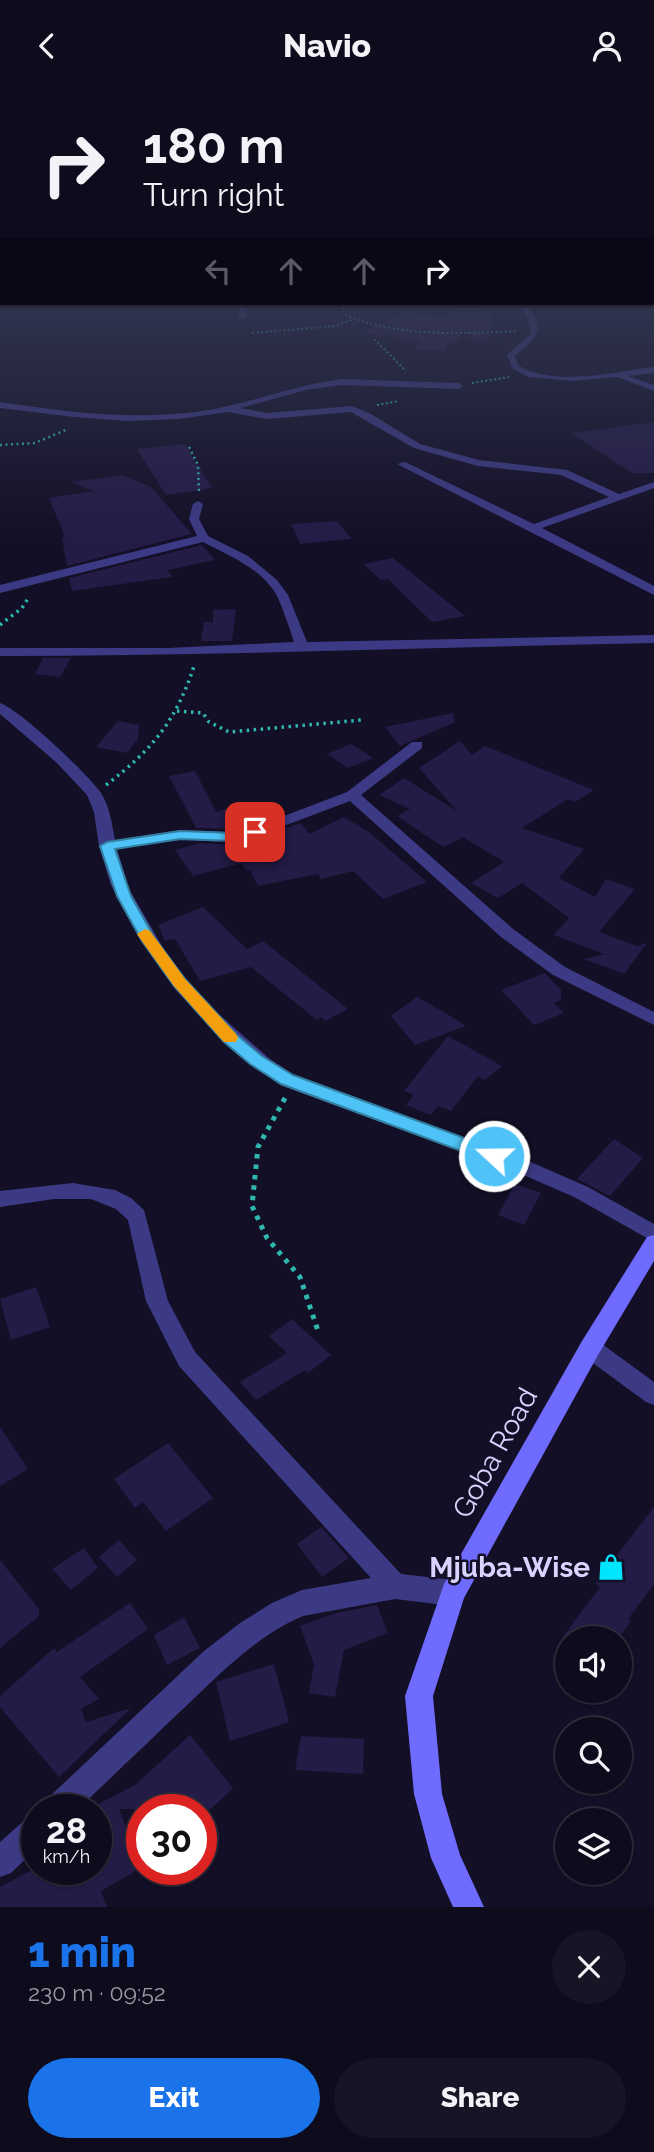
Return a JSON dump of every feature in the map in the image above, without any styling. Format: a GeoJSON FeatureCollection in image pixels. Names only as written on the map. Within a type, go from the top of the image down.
{"type":"FeatureCollection","features":[{"type":"Feature","properties":{"kind":"main road","name":"Goba Road"},"geometry":{"type":"LineString","coordinates":[[469,1907],[446,1858],[428,1794],[419,1696],[453,1593],[590,1348],[654,1243]]}},
{"type":"Feature","properties":{"kind":"street"},"geometry":{"type":"LineString","coordinates":[[515,368],[535,376],[562,378],[654,370]]}},
{"type":"Feature","properties":{"kind":"street"},"geometry":{"type":"LineString","coordinates":[[618,375],[654,388]]}},
{"type":"Feature","properties":{"kind":"street"},"geometry":{"type":"LineString","coordinates":[[0,405],[97,415],[169,416],[226,409],[282,392],[341,382],[459,386]]}},
{"type":"Feature","properties":{"kind":"street"},"geometry":{"type":"LineString","coordinates":[[226,409],[267,416],[352,409],[417,446],[478,463],[563,472],[617,497]]}},
{"type":"Feature","properties":{"kind":"street"},"geometry":{"type":"LineString","coordinates":[[402,464],[651,587]]}},
{"type":"Feature","properties":{"kind":"street"},"geometry":{"type":"LineString","coordinates":[[532,528],[654,485]]}},
{"type":"Feature","properties":{"kind":"street"},"geometry":{"type":"LineString","coordinates":[[198,504],[194,519],[204,538],[244,558],[273,582],[282,595],[302,646]]}},
{"type":"Feature","properties":{"kind":"street"},"geometry":{"type":"LineString","coordinates":[[0,589],[204,538]]}},
{"type":"Feature","properties":{"kind":"street"},"geometry":{"type":"LineString","coordinates":[[0,652],[654,639]]}},
{"type":"Feature","properties":{"kind":"street"},"geometry":{"type":"LineString","coordinates":[[0,707],[82,780],[94,794],[103,819],[107,846],[124,896],[147,938],[179,982],[230,1038],[256,1060],[287,1080],[519,1165],[581,1192],[654,1234]]}},
{"type":"Feature","properties":{"kind":"street"},"geometry":{"type":"LineString","coordinates":[[107,846],[180,835],[242,836],[352,795],[417,745]]}},
{"type":"Feature","properties":{"kind":"street"},"geometry":{"type":"LineString","coordinates":[[352,795],[507,933],[559,971],[654,1019]]}},
{"type":"Feature","properties":{"kind":"street"},"geometry":{"type":"LineString","coordinates":[[0,1199],[44,1192],[85,1191],[104,1194],[130,1209],[137,1216],[157,1301],[187,1359],[395,1586]]}},
{"type":"Feature","properties":{"kind":"street"},"geometry":{"type":"LineString","coordinates":[[590,1348],[654,1395]]}},
{"type":"Feature","properties":{"kind":"street"},"geometry":{"type":"LineString","coordinates":[[73,1794],[214,1661],[249,1632],[302,1603],[395,1586],[453,1593]]}},
{"type":"Feature","properties":{"kind":"street"},"geometry":{"type":"LineString","coordinates":[[0,1861],[21,1842]]}},
{"type":"Feature","properties":{"kind":"path"},"geometry":{"type":"LineString","coordinates":[[402,368],[418,384]]}},
{"type":"Feature","properties":{"kind":"path"},"geometry":{"type":"LineString","coordinates":[[0,445],[34,443],[97,415]]}},
{"type":"Feature","properties":{"kind":"path"},"geometry":{"type":"LineString","coordinates":[[189,447],[198,464],[198,504]]}},
{"type":"Feature","properties":{"kind":"path"},"geometry":{"type":"LineString","coordinates":[[0,625],[22,608],[30,596],[25,583]]}},
{"type":"Feature","properties":{"kind":"path"},"geometry":{"type":"LineString","coordinates":[[94,794],[141,758],[161,737],[186,697],[199,650]]}},
{"type":"Feature","properties":{"kind":"path"},"geometry":{"type":"LineString","coordinates":[[177,711],[203,713],[209,722],[229,732],[362,720]]}},
{"type":"Feature","properties":{"kind":"path"},"geometry":{"type":"LineString","coordinates":[[287,1080],[281,1110],[258,1147],[252,1206],[257,1222],[267,1238],[300,1277],[318,1331]]}},
{"type":"Feature","properties":{"kind":"building"},"geometry":{"type":"Polygon","coordinates":[[[654,422],[654,473],[632,473],[571,433],[654,422]]]}},
{"type":"Feature","properties":{"kind":"building"},"geometry":{"type":"Polygon","coordinates":[[[185,444],[212,488],[166,495],[137,449],[185,444]]]}},
{"type":"Feature","properties":{"kind":"building"},"geometry":{"type":"Polygon","coordinates":[[[123,475],[151,487],[192,534],[67,566],[62,538],[65,537],[49,498],[94,491],[71,482],[123,475]]]}},
{"type":"Feature","properties":{"kind":"building"},"geometry":{"type":"Polygon","coordinates":[[[337,521],[352,539],[300,544],[291,524],[337,521]]]}},
{"type":"Feature","properties":{"kind":"building"},"geometry":{"type":"Polygon","coordinates":[[[202,545],[215,560],[168,570],[172,577],[72,591],[69,578],[202,545]]]}},
{"type":"Feature","properties":{"kind":"building"},"geometry":{"type":"Polygon","coordinates":[[[393,558],[465,616],[432,622],[388,579],[381,580],[363,564],[393,558]]]}},
{"type":"Feature","properties":{"kind":"building"},"geometry":{"type":"Polygon","coordinates":[[[236,609],[232,641],[201,641],[204,622],[213,622],[213,610],[236,609]]]}},
{"type":"Feature","properties":{"kind":"building"},"geometry":{"type":"Polygon","coordinates":[[[43,658],[71,658],[60,677],[35,674],[43,658]]]}},
{"type":"Feature","properties":{"kind":"building"},"geometry":{"type":"Polygon","coordinates":[[[453,713],[455,722],[400,746],[385,727],[453,713]]]}},
{"type":"Feature","properties":{"kind":"building"},"geometry":{"type":"Polygon","coordinates":[[[118,721],[139,725],[138,739],[127,753],[96,747],[118,721]]]}},
{"type":"Feature","properties":{"kind":"building"},"geometry":{"type":"Polygon","coordinates":[[[460,741],[472,755],[485,746],[594,790],[575,802],[568,799],[522,828],[584,849],[559,878],[595,897],[606,879],[635,889],[599,932],[637,946],[647,943],[624,974],[584,959],[604,954],[554,935],[569,918],[522,883],[498,898],[471,883],[504,862],[463,837],[443,847],[397,816],[410,809],[379,795],[404,778],[457,811],[419,768],[460,741]]]}},
{"type":"Feature","properties":{"kind":"building"},"geometry":{"type":"Polygon","coordinates":[[[351,744],[373,758],[348,768],[327,754],[351,744]]]}},
{"type":"Feature","properties":{"kind":"building"},"geometry":{"type":"Polygon","coordinates":[[[195,771],[216,812],[238,805],[258,823],[234,829],[196,828],[169,776],[195,771]]]}},
{"type":"Feature","properties":{"kind":"building"},"geometry":{"type":"Polygon","coordinates":[[[344,817],[369,832],[427,882],[383,899],[353,871],[321,879],[318,874],[258,886],[250,870],[246,871],[242,863],[193,876],[175,850],[200,843],[235,845],[301,823],[309,834],[344,817]]]}},
{"type":"Feature","properties":{"kind":"building"},"geometry":{"type":"Polygon","coordinates":[[[203,907],[247,949],[263,941],[348,1009],[325,1021],[321,1017],[317,1020],[251,967],[200,981],[175,939],[165,941],[158,925],[203,907]]]}},
{"type":"Feature","properties":{"kind":"building"},"geometry":{"type":"Polygon","coordinates":[[[545,973],[561,990],[561,1000],[554,1003],[564,1013],[534,1025],[501,990],[545,973]]]}},
{"type":"Feature","properties":{"kind":"building"},"geometry":{"type":"Polygon","coordinates":[[[417,997],[466,1026],[415,1045],[391,1016],[417,997]]]}},
{"type":"Feature","properties":{"kind":"building"},"geometry":{"type":"Polygon","coordinates":[[[448,1036],[502,1066],[485,1080],[478,1076],[451,1111],[438,1106],[431,1115],[406,1105],[414,1095],[404,1091],[448,1036]]]}},
{"type":"Feature","properties":{"kind":"building"},"geometry":{"type":"Polygon","coordinates":[[[614,1139],[643,1158],[610,1196],[577,1179],[614,1139]]]}},
{"type":"Feature","properties":{"kind":"building"},"geometry":{"type":"Polygon","coordinates":[[[515,1184],[541,1193],[524,1225],[498,1215],[515,1184]]]}},
{"type":"Feature","properties":{"kind":"building"},"geometry":{"type":"Polygon","coordinates":[[[36,1287],[50,1327],[11,1340],[0,1299],[36,1287]]]}},
{"type":"Feature","properties":{"kind":"building"},"geometry":{"type":"Polygon","coordinates":[[[292,1319],[331,1355],[308,1373],[305,1370],[256,1400],[240,1382],[287,1353],[269,1336],[292,1319]]]}},
{"type":"Feature","properties":{"kind":"building"},"geometry":{"type":"Polygon","coordinates":[[[0,1427],[28,1469],[0,1486],[0,1427]]]}},
{"type":"Feature","properties":{"kind":"building"},"geometry":{"type":"Polygon","coordinates":[[[168,1443],[213,1498],[166,1531],[143,1502],[135,1508],[114,1479],[168,1443]]]}},
{"type":"Feature","properties":{"kind":"building"},"geometry":{"type":"Polygon","coordinates":[[[654,1507],[654,1584],[628,1619],[631,1621],[627,1626],[571,1626],[600,1587],[595,1584],[654,1507]]]}},
{"type":"Feature","properties":{"kind":"building"},"geometry":{"type":"Polygon","coordinates":[[[321,1527],[349,1558],[322,1577],[297,1544],[321,1527]]]}},
{"type":"Feature","properties":{"kind":"building"},"geometry":{"type":"Polygon","coordinates":[[[119,1540],[137,1560],[117,1577],[99,1557],[119,1540]]]}},
{"type":"Feature","properties":{"kind":"building"},"geometry":{"type":"Polygon","coordinates":[[[84,1548],[98,1568],[71,1590],[52,1569],[84,1548]]]}},
{"type":"Feature","properties":{"kind":"building"},"geometry":{"type":"Polygon","coordinates":[[[0,1560],[39,1609],[39,1616],[0,1648],[0,1560]]]}},
{"type":"Feature","properties":{"kind":"building"},"geometry":{"type":"Polygon","coordinates":[[[130,1603],[148,1629],[80,1677],[99,1699],[81,1709],[86,1722],[131,1708],[59,1777],[0,1707],[0,1696],[54,1648],[57,1652],[130,1603]]]}},
{"type":"Feature","properties":{"kind":"building"},"geometry":{"type":"Polygon","coordinates":[[[377,1605],[388,1633],[344,1650],[335,1697],[309,1693],[314,1664],[300,1626],[336,1613],[377,1605]]]}},
{"type":"Feature","properties":{"kind":"building"},"geometry":{"type":"Polygon","coordinates":[[[184,1617],[200,1648],[167,1665],[154,1635],[184,1617]]]}},
{"type":"Feature","properties":{"kind":"building"},"geometry":{"type":"Polygon","coordinates":[[[274,1664],[289,1722],[230,1741],[216,1682],[274,1664]]]}},
{"type":"Feature","properties":{"kind":"building"},"geometry":{"type":"Polygon","coordinates":[[[190,1735],[233,1788],[217,1803],[217,1794],[126,1794],[126,1809],[119,1809],[126,1828],[126,1877],[112,1885],[112,1797],[135,1785],[190,1735]]]}},
{"type":"Feature","properties":{"kind":"building"},"geometry":{"type":"Polygon","coordinates":[[[301,1736],[364,1739],[363,1774],[295,1770],[301,1736]]]}},
{"type":"Feature","properties":{"kind":"building"},"geometry":{"type":"Polygon","coordinates":[[[21,1876],[21,1885],[111,1885],[101,1891],[107,1907],[0,1907],[0,1887],[21,1876]]]}},
{"type":"Feature","properties":{"kind":"slow traffic"},"geometry":{"type":"LineString","coordinates":[[145,934],[179,982],[230,1038]]}},
{"type":"Feature","properties":{"kind":"place","name":"Mjuba-Wise"},"geometry":{"type":"Point","coordinates":[611,1567]}},
{"type":"Feature","properties":{"kind":"route"},"geometry":{"type":"LineString","coordinates":[[255,832],[234,837],[180,835],[107,846],[124,896],[147,938],[179,982],[230,1038],[256,1060],[287,1080],[494,1156]]}}]}
